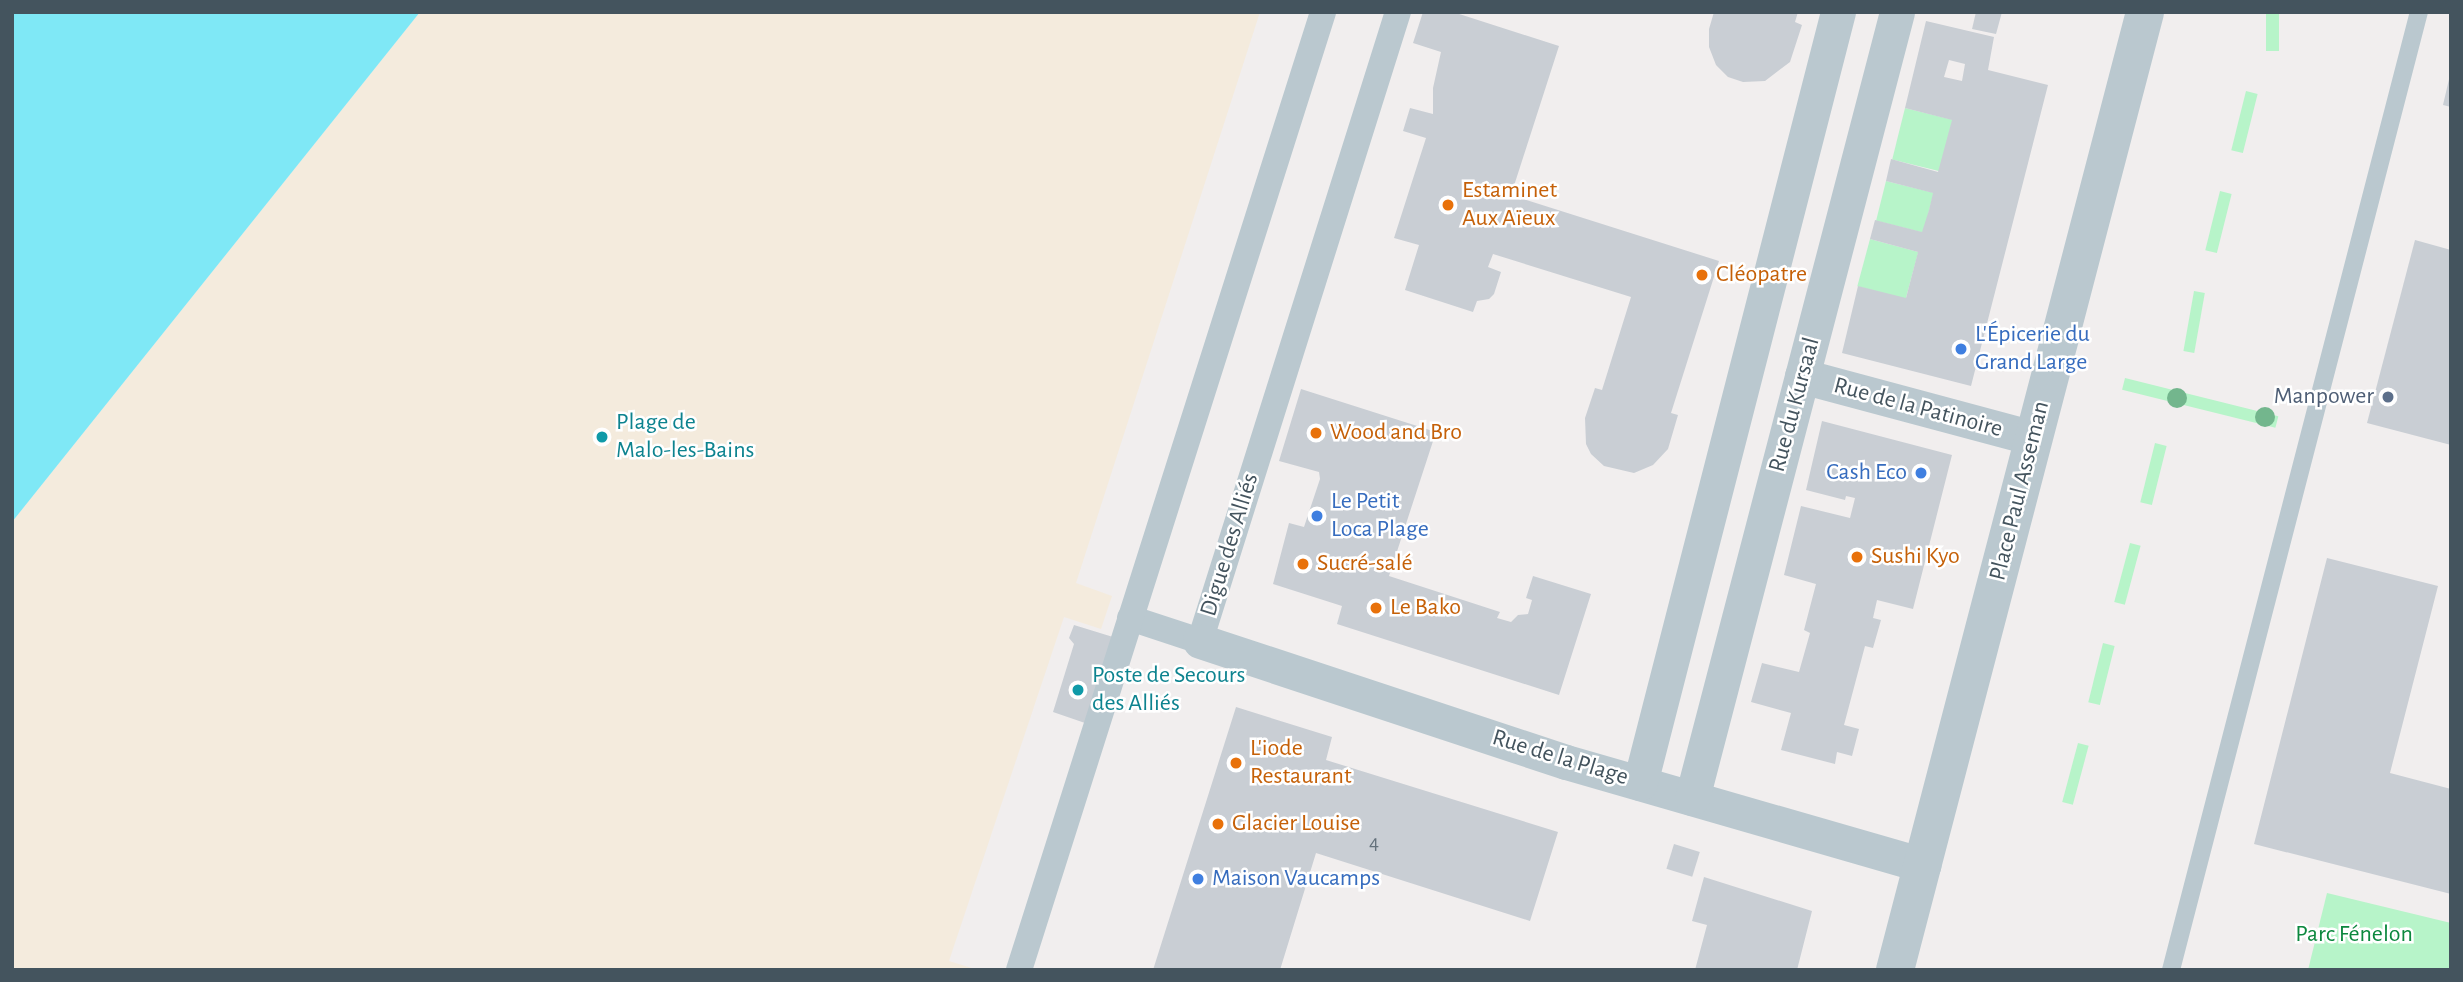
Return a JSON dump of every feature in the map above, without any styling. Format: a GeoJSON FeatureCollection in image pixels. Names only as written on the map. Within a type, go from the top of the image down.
{"type":"FeatureCollection","features":[{"type":"Feature","properties":{"kind":"street"},"geometry":{"type":"LineString","coordinates":[[1019,970],[1323,12]]}},
{"type":"Feature","properties":{"kind":"street","name":"Digue des Alliés"},"geometry":{"type":"LineString","coordinates":[[1130,618],[1200,641],[1398,12]]}},
{"type":"Feature","properties":{"kind":"street"},"geometry":{"type":"LineString","coordinates":[[1640,783],[1838,12]]}},
{"type":"Feature","properties":{"kind":"street","name":"Rue du Kursaal"},"geometry":{"type":"LineString","coordinates":[[1692,798],[1897,12]]}},
{"type":"Feature","properties":{"kind":"street","name":"Place Paul Asseman"},"geometry":{"type":"LineString","coordinates":[[1895,970],[2145,12]]}},
{"type":"Feature","properties":{"kind":"street","name":"Rue de la Patinoire"},"geometry":{"type":"LineString","coordinates":[[1802,376],[2034,438]]}},
{"type":"Feature","properties":{"kind":"street","name":"Rue de la Plage"},"geometry":{"type":"LineString","coordinates":[[1200,641],[1640,783],[1923,865]]}},
{"type":"Feature","properties":{"kind":"lane"},"geometry":{"type":"LineString","coordinates":[[2171,970],[2419,12]]}},
{"type":"Feature","properties":{"kind":"green space"},"geometry":{"type":"Polygon","coordinates":[[[2266,12],[2279,12],[2279,51],[2266,51],[2266,12]]]}},
{"type":"Feature","properties":{"kind":"green space"},"geometry":{"type":"Polygon","coordinates":[[[2246,91],[2258,94],[2243,153],[2231,150],[2246,91]]]}},
{"type":"Feature","properties":{"kind":"green space"},"geometry":{"type":"Polygon","coordinates":[[[1905,108],[1953,120],[1940,171],[1892,159],[1905,108]]]}},
{"type":"Feature","properties":{"kind":"green space"},"geometry":{"type":"Polygon","coordinates":[[[1886,181],[1934,193],[1924,233],[1876,221],[1886,181]]]}},
{"type":"Feature","properties":{"kind":"green space"},"geometry":{"type":"Polygon","coordinates":[[[2220,191],[2232,194],[2217,253],[2205,250],[2220,191]]]}},
{"type":"Feature","properties":{"kind":"green space"},"geometry":{"type":"Polygon","coordinates":[[[1870,239],[1918,252],[1906,299],[1857,286],[1870,239]]]}},
{"type":"Feature","properties":{"kind":"green space"},"geometry":{"type":"Polygon","coordinates":[[[2194,291],[2205,293],[2194,353],[2183,351],[2194,291]]]}},
{"type":"Feature","properties":{"kind":"green space"},"geometry":{"type":"Polygon","coordinates":[[[2125,378],[2278,416],[2275,428],[2122,390],[2125,378]]]}},
{"type":"Feature","properties":{"kind":"green space"},"geometry":{"type":"Polygon","coordinates":[[[2155,443],[2167,446],[2152,505],[2140,502],[2155,443]]]}},
{"type":"Feature","properties":{"kind":"green space"},"geometry":{"type":"Polygon","coordinates":[[[2130,543],[2141,546],[2125,605],[2114,602],[2130,543]]]}},
{"type":"Feature","properties":{"kind":"green space"},"geometry":{"type":"Polygon","coordinates":[[[2103,643],[2115,646],[2100,705],[2088,702],[2103,643]]]}},
{"type":"Feature","properties":{"kind":"green space"},"geometry":{"type":"Polygon","coordinates":[[[2078,743],[2089,746],[2073,805],[2062,802],[2078,743]]]}},
{"type":"Feature","properties":{"kind":"green space","name":"Parc Fénelon"},"geometry":{"type":"Polygon","coordinates":[[[2327,893],[2451,923],[2451,970],[2308,970],[2327,893]]]}},
{"type":"Feature","properties":{"kind":"sand","name":"Plage de Malo-les-Bains"},"geometry":{"type":"Polygon","coordinates":[[[420,12],[1260,12],[1076,583],[1112,596],[1101,629],[1064,617],[949,961],[978,970],[12,970],[12,522],[420,12]]]}},
{"type":"Feature","properties":{"kind":"water"},"geometry":{"type":"Polygon","coordinates":[[[12,12],[420,12],[12,522],[12,12]]]}},
{"type":"Feature","properties":{"kind":"building"},"geometry":{"type":"Polygon","coordinates":[[[1423,12],[1453,12],[1559,46],[1511,195],[1719,261],[1671,413],[1678,415],[1668,449],[1653,465],[1634,473],[1604,466],[1591,454],[1586,444],[1585,418],[1595,388],[1602,390],[1631,297],[1493,254],[1488,267],[1501,272],[1494,294],[1489,299],[1477,301],[1473,312],[1405,290],[1419,245],[1394,238],[1426,138],[1403,131],[1410,108],[1433,114],[1433,88],[1441,52],[1413,43],[1423,12]]]}},
{"type":"Feature","properties":{"kind":"building"},"geometry":{"type":"Polygon","coordinates":[[[1714,12],[1798,12],[1795,22],[1802,25],[1790,62],[1765,81],[1743,82],[1728,77],[1716,65],[1709,47],[1709,29],[1714,12]]]}},
{"type":"Feature","properties":{"kind":"building"},"geometry":{"type":"Polygon","coordinates":[[[1976,12],[2002,12],[1996,34],[1972,29],[1976,12]]]}},
{"type":"Feature","properties":{"kind":"building"},"geometry":{"type":"Polygon","coordinates":[[[1926,21],[1994,37],[1988,70],[2048,85],[1971,386],[1842,353],[1858,286],[1906,298],[1918,252],[1870,239],[1875,220],[1922,232],[1929,210],[1933,193],[1886,181],[1891,159],[1938,172],[1952,120],[1905,108],[1926,21]],[[1949,60],[1944,77],[1962,81],[1965,64],[1949,60]]]}},
{"type":"Feature","properties":{"kind":"building"},"geometry":{"type":"Polygon","coordinates":[[[2451,76],[2451,107],[2443,105],[2451,76]]]}},
{"type":"Feature","properties":{"kind":"building"},"geometry":{"type":"Polygon","coordinates":[[[2415,240],[2451,250],[2451,445],[2367,423],[2415,240]]]}},
{"type":"Feature","properties":{"kind":"building"},"geometry":{"type":"Polygon","coordinates":[[[1301,389],[1436,432],[1389,576],[1500,612],[1497,618],[1511,622],[1518,615],[1528,614],[1532,600],[1526,598],[1533,576],[1591,594],[1559,695],[1337,624],[1342,606],[1273,584],[1289,523],[1304,527],[1320,479],[1319,472],[1279,461],[1301,389]]]}},
{"type":"Feature","properties":{"kind":"building"},"geometry":{"type":"Polygon","coordinates":[[[1822,421],[1952,455],[1913,609],[1877,600],[1873,618],[1881,620],[1873,648],[1865,646],[1844,725],[1859,729],[1852,756],[1837,752],[1835,764],[1781,750],[1791,713],[1751,702],[1762,663],[1799,672],[1810,633],[1804,630],[1816,584],[1784,575],[1801,506],[1850,518],[1855,498],[1846,496],[1845,500],[1806,490],[1822,421]]]}},
{"type":"Feature","properties":{"kind":"building"},"geometry":{"type":"Polygon","coordinates":[[[2327,558],[2438,586],[2390,773],[2451,789],[2451,894],[2254,844],[2327,558]]]}},
{"type":"Feature","properties":{"kind":"building","name":"Poste de Secours des Alliés"},"geometry":{"type":"Polygon","coordinates":[[[1074,625],[1113,637],[1085,723],[1053,712],[1074,644],[1069,638],[1074,625]]]}},
{"type":"Feature","properties":{"kind":"building"},"geometry":{"type":"Polygon","coordinates":[[[1236,707],[1332,737],[1326,760],[1558,832],[1530,921],[1316,853],[1280,970],[1153,970],[1236,707]]]}},
{"type":"Feature","properties":{"kind":"building"},"geometry":{"type":"Polygon","coordinates":[[[1674,844],[1700,852],[1692,877],[1666,869],[1674,844]]]}},
{"type":"Feature","properties":{"kind":"building"},"geometry":{"type":"Polygon","coordinates":[[[1704,877],[1812,911],[1797,970],[1695,970],[1707,925],[1692,921],[1704,877]]]}},
{"type":"Feature","properties":{"kind":"place","name":"Estaminet Aux Aïeux"},"geometry":{"type":"Point","coordinates":[1448,205]}},
{"type":"Feature","properties":{"kind":"place","name":"Cléopatre"},"geometry":{"type":"Point","coordinates":[1702,275]}},
{"type":"Feature","properties":{"kind":"place","name":"L'Épicerie du Grand Large"},"geometry":{"type":"Point","coordinates":[1961,349]}},
{"type":"Feature","properties":{"kind":"place","name":"Manpower"},"geometry":{"type":"Point","coordinates":[2388,397]}},
{"type":"Feature","properties":{"kind":"place","name":"Wood and Bro"},"geometry":{"type":"Point","coordinates":[1316,433]}},
{"type":"Feature","properties":{"kind":"place","name":"Plage de Malo-les-Bains"},"geometry":{"type":"Point","coordinates":[602,437]}},
{"type":"Feature","properties":{"kind":"place","name":"Cash Eco"},"geometry":{"type":"Point","coordinates":[1921,473]}},
{"type":"Feature","properties":{"kind":"place","name":"Le Petit Loca Plage"},"geometry":{"type":"Point","coordinates":[1317,516]}},
{"type":"Feature","properties":{"kind":"place","name":"Sushi Kyo"},"geometry":{"type":"Point","coordinates":[1857,557]}},
{"type":"Feature","properties":{"kind":"place","name":"Sucré-salé"},"geometry":{"type":"Point","coordinates":[1303,564]}},
{"type":"Feature","properties":{"kind":"place","name":"Le Bako"},"geometry":{"type":"Point","coordinates":[1376,608]}},
{"type":"Feature","properties":{"kind":"place","name":"Poste de Secours des Alliés"},"geometry":{"type":"Point","coordinates":[1078,690]}},
{"type":"Feature","properties":{"kind":"place","name":"L'iode Restaurant"},"geometry":{"type":"Point","coordinates":[1236,763]}},
{"type":"Feature","properties":{"kind":"place","name":"Glacier Louise"},"geometry":{"type":"Point","coordinates":[1218,824]}},
{"type":"Feature","properties":{"kind":"place","name":"Maison Vaucamps"},"geometry":{"type":"Point","coordinates":[1198,879]}}]}
